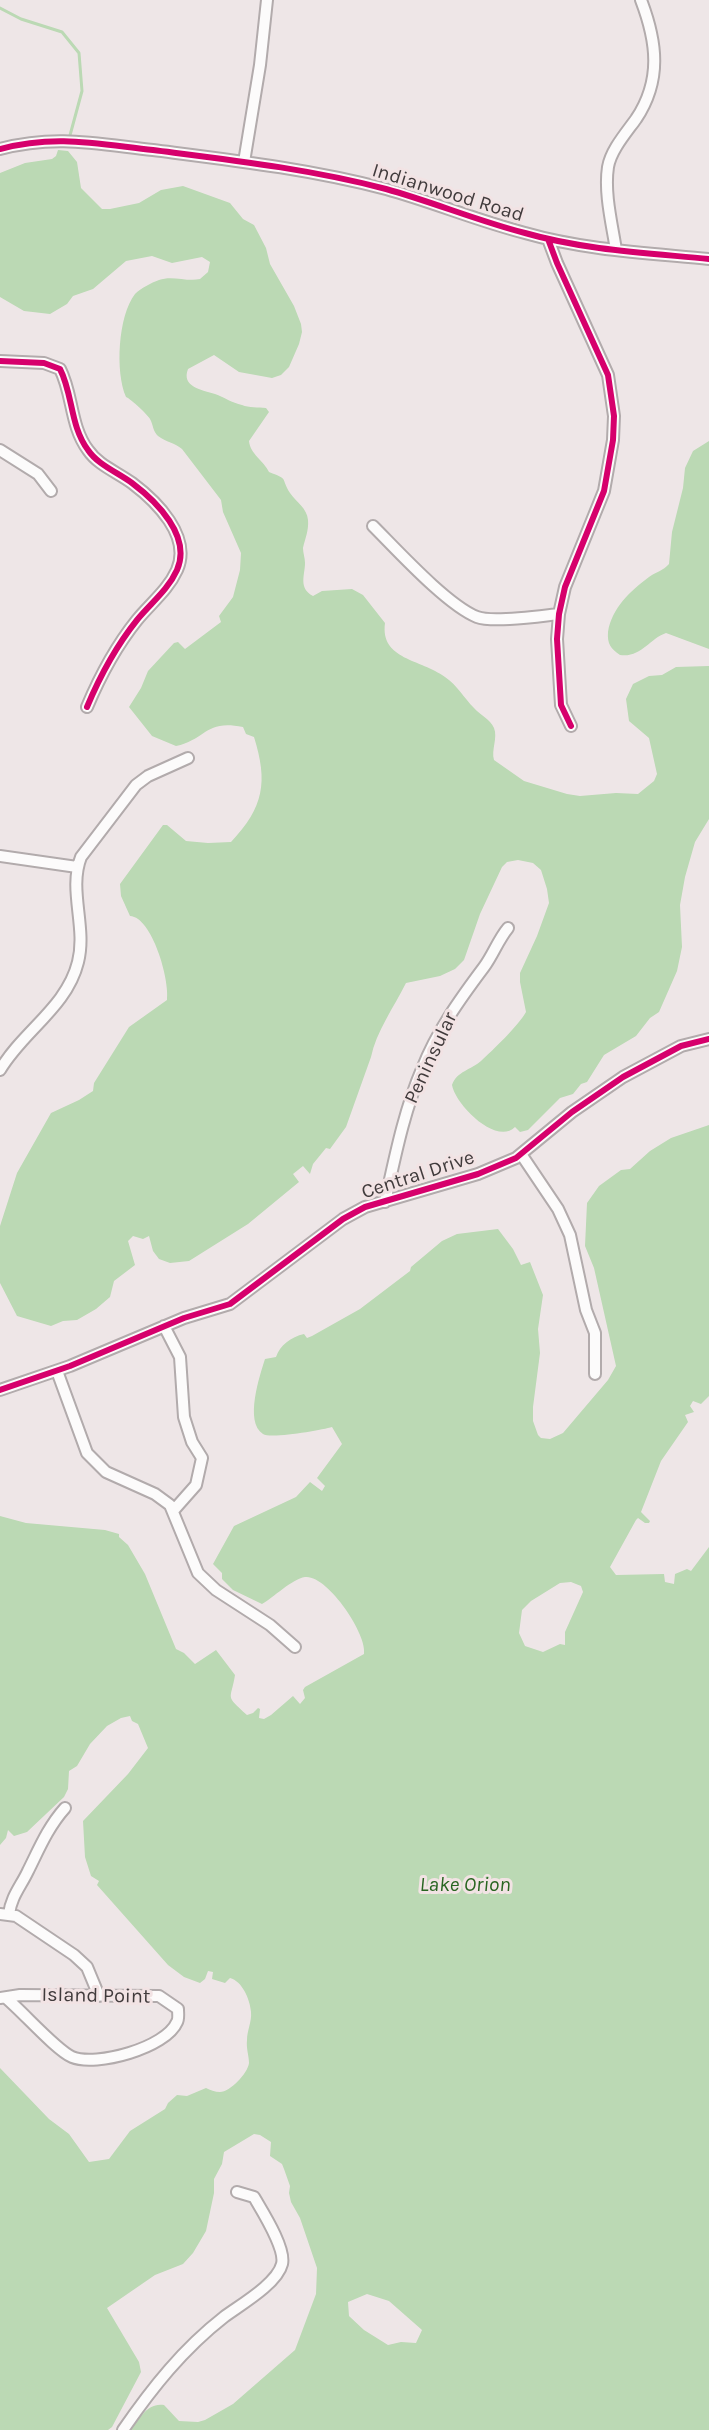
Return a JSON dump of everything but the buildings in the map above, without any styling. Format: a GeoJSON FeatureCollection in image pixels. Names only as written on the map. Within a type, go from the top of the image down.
{"type":"FeatureCollection","features":[{"type":"Feature","properties":{"kind":"street"},"geometry":{"type":"LineString","coordinates":[[244,162],[260,65],[267,0]]}},
{"type":"Feature","properties":{"kind":"street"},"geometry":{"type":"LineString","coordinates":[[616,250],[610,204],[609,165],[620,141],[637,117],[654,78],[653,34],[641,0]]}},
{"type":"Feature","properties":{"kind":"street","name":"Indianwood Road"},"geometry":{"type":"LineString","coordinates":[[0,149],[53,140],[88,142],[244,162],[339,178],[386,189],[548,239],[616,250],[709,260]]}},
{"type":"Feature","properties":{"kind":"street"},"geometry":{"type":"LineString","coordinates":[[548,239],[608,375],[614,416],[613,440],[604,491],[565,587],[559,614],[561,705],[571,726]]}},
{"type":"Feature","properties":{"kind":"street"},"geometry":{"type":"LineString","coordinates":[[0,361],[44,363],[60,369],[68,383],[70,406],[81,439],[89,452],[99,462],[132,483],[160,508],[175,530],[180,551],[178,568],[168,586],[137,620],[123,640],[87,706]]}},
{"type":"Feature","properties":{"kind":"street"},"geometry":{"type":"LineString","coordinates":[[0,450],[38,474],[51,491]]}},
{"type":"Feature","properties":{"kind":"street"},"geometry":{"type":"LineString","coordinates":[[373,526],[447,596],[478,618],[500,619],[559,614]]}},
{"type":"Feature","properties":{"kind":"street"},"geometry":{"type":"LineString","coordinates":[[0,1070],[21,1040],[63,995],[72,979],[78,963],[82,938],[77,892],[77,867],[81,857],[136,785],[148,776],[188,758]]}},
{"type":"Feature","properties":{"kind":"street"},"geometry":{"type":"LineString","coordinates":[[0,856],[77,867]]}},
{"type":"Feature","properties":{"kind":"street","name":"Peninsular"},"geometry":{"type":"LineString","coordinates":[[385,1202],[408,1105],[422,1069],[459,998],[485,966],[496,943],[508,928]]}},
{"type":"Feature","properties":{"kind":"street","name":"Central Drive"},"geometry":{"type":"LineString","coordinates":[[0,1390],[57,1371],[164,1326],[230,1304],[343,1219],[365,1207],[478,1174],[521,1154],[572,1112],[622,1077],[681,1046],[709,1040]]}},
{"type":"Feature","properties":{"kind":"street"},"geometry":{"type":"LineString","coordinates":[[521,1154],[558,1209],[570,1234],[586,1310],[595,1333],[595,1374]]}},
{"type":"Feature","properties":{"kind":"street"},"geometry":{"type":"LineString","coordinates":[[164,1326],[180,1357],[184,1417],[192,1442],[202,1458],[196,1485],[173,1511]]}},
{"type":"Feature","properties":{"kind":"street"},"geometry":{"type":"LineString","coordinates":[[57,1371],[87,1453],[106,1472],[155,1494],[170,1505],[198,1573],[216,1590],[270,1625],[296,1647]]}},
{"type":"Feature","properties":{"kind":"street"},"geometry":{"type":"LineString","coordinates":[[64,1808],[40,1845],[28,1872],[4,1914],[16,1916],[74,1955],[87,1967],[99,1996]]}},
{"type":"Feature","properties":{"kind":"street","name":"Island Point"},"geometry":{"type":"LineString","coordinates":[[20,1995],[159,1996],[178,2008],[178,2022],[170,2032],[154,2044],[101,2059],[85,2061],[70,2056],[3,1998],[20,1995]]}},
{"type":"Feature","properties":{"kind":"street"},"geometry":{"type":"LineString","coordinates":[[123,2430],[165,2373],[193,2343],[262,2289],[282,2265],[282,2253],[254,2197],[237,2192]]}},
{"type":"Feature","properties":{"kind":"water"},"geometry":{"type":"Polygon","coordinates":[[[58,150],[68,151],[77,162],[81,188],[102,209],[139,203],[161,190],[183,186],[230,203],[243,219],[254,225],[266,248],[270,264],[294,306],[301,324],[299,344],[289,367],[281,375],[272,378],[239,372],[214,355],[188,369],[187,380],[199,389],[245,406],[266,408],[269,412],[249,441],[250,446],[269,472],[284,480],[290,493],[307,516],[308,527],[303,548],[305,563],[303,581],[308,593],[313,596],[322,591],[352,589],[363,595],[385,623],[385,635],[395,652],[445,677],[490,722],[495,732],[494,760],[524,781],[567,794],[580,796],[638,794],[654,781],[657,774],[649,738],[629,721],[626,699],[633,684],[649,676],[662,675],[676,667],[709,666],[709,819],[695,842],[685,877],[680,905],[682,947],[677,971],[659,1012],[650,1018],[636,1036],[604,1055],[587,1082],[581,1084],[573,1094],[560,1098],[528,1130],[520,1132],[515,1127],[507,1131],[498,1131],[488,1127],[468,1112],[452,1085],[457,1077],[481,1061],[526,1012],[520,973],[549,903],[541,870],[533,863],[518,860],[507,862],[502,867],[480,914],[464,960],[455,969],[440,976],[406,983],[377,1038],[346,1127],[330,1149],[326,1148],[313,1164],[310,1174],[303,1166],[293,1174],[299,1182],[248,1224],[189,1261],[170,1263],[159,1259],[153,1251],[149,1236],[143,1239],[133,1236],[128,1241],[135,1265],[114,1281],[110,1297],[96,1309],[77,1320],[63,1321],[51,1326],[17,1316],[0,1283],[0,1226],[17,1173],[51,1113],[93,1091],[94,1083],[129,1027],[167,1000],[166,979],[158,951],[145,927],[138,919],[130,916],[121,896],[120,884],[163,825],[167,825],[186,841],[231,842],[250,817],[260,793],[262,781],[254,737],[246,734],[243,727],[230,725],[213,728],[176,746],[152,736],[129,707],[148,671],[174,643],[178,642],[185,649],[221,622],[219,616],[233,597],[240,570],[241,553],[223,512],[221,500],[182,449],[158,436],[149,417],[126,397],[120,373],[122,330],[129,304],[135,294],[159,280],[200,279],[208,272],[210,262],[202,257],[172,263],[152,256],[126,261],[93,289],[73,296],[67,304],[50,314],[24,311],[0,297],[0,173],[25,163],[52,159],[58,150]]]}},
{"type":"Feature","properties":{"kind":"water"},"geometry":{"type":"Polygon","coordinates":[[[709,441],[709,649],[666,633],[634,654],[620,655],[612,648],[608,640],[613,615],[635,588],[669,564],[672,532],[683,488],[685,468],[693,451],[709,441]]]}},
{"type":"Feature","properties":{"kind":"water","name":"Lake Orion"},"geometry":{"type":"Polygon","coordinates":[[[709,1125],[709,1396],[701,1404],[693,1401],[690,1406],[694,1412],[685,1415],[688,1422],[661,1461],[641,1512],[650,1521],[649,1523],[638,1518],[636,1520],[610,1567],[616,1575],[664,1574],[665,1582],[674,1584],[675,1574],[687,1569],[691,1571],[709,1547],[709,2430],[130,2430],[144,2412],[158,2405],[164,2405],[179,2421],[205,2420],[233,2404],[295,2350],[316,2294],[317,2268],[300,2218],[291,2202],[290,2186],[282,2164],[270,2156],[271,2142],[254,2134],[224,2152],[222,2164],[214,2179],[214,2193],[206,2231],[193,2253],[183,2264],[155,2275],[107,2308],[139,2362],[141,2372],[112,2427],[108,2430],[0,2430],[0,2068],[49,2119],[69,2134],[89,2162],[109,2159],[130,2131],[165,2109],[177,2095],[187,2096],[206,2088],[220,2092],[229,2089],[238,2081],[249,2063],[247,2037],[251,2015],[247,1996],[234,1980],[230,1978],[225,1983],[212,1979],[213,1972],[208,1971],[205,1979],[200,1983],[184,1977],[168,1965],[97,1885],[99,1881],[91,1876],[85,1857],[83,1821],[128,1774],[148,1748],[138,1724],[132,1721],[130,1716],[107,1726],[90,1744],[77,1766],[69,1771],[68,1789],[64,1797],[27,1832],[14,1836],[8,1830],[6,1838],[0,1845],[0,1516],[26,1523],[105,1530],[119,1534],[145,1574],[176,1649],[184,1653],[195,1664],[216,1650],[235,1675],[232,1700],[247,1715],[258,1708],[260,1709],[259,1718],[264,1719],[293,1696],[300,1704],[305,1698],[303,1690],[305,1687],[364,1654],[364,1645],[353,1620],[334,1595],[314,1579],[300,1578],[262,1604],[233,1590],[222,1579],[222,1573],[213,1564],[234,1526],[296,1497],[310,1482],[322,1491],[325,1486],[317,1478],[342,1444],[332,1427],[276,1435],[263,1434],[257,1428],[255,1398],[265,1359],[276,1357],[283,1345],[295,1337],[304,1334],[307,1338],[312,1336],[360,1309],[410,1271],[411,1267],[442,1241],[457,1234],[498,1229],[513,1249],[521,1265],[530,1262],[543,1295],[538,1329],[540,1353],[533,1421],[541,1438],[550,1439],[563,1433],[608,1380],[616,1366],[594,1268],[585,1246],[587,1203],[599,1186],[621,1170],[630,1169],[650,1151],[671,1138],[709,1125]],[[571,1582],[560,1583],[531,1601],[522,1610],[519,1633],[525,1646],[543,1652],[560,1644],[565,1645],[565,1632],[583,1592],[581,1586],[571,1582]],[[367,2294],[348,2302],[349,2316],[364,2330],[388,2345],[401,2342],[416,2343],[422,2330],[389,2301],[367,2294]]]}},
{"type":"Feature","properties":{"kind":"waterway"},"geometry":{"type":"LineString","coordinates":[[0,8],[21,19],[62,32],[79,53],[82,91],[69,139]]}},
{"type":"Feature","properties":{"kind":"cycle path"},"geometry":{"type":"LineString","coordinates":[[0,149],[39,142],[95,143],[270,166],[386,189],[547,239],[616,250],[709,259]]}},
{"type":"Feature","properties":{"kind":"cycle path"},"geometry":{"type":"LineString","coordinates":[[548,239],[608,375],[614,416],[613,440],[604,491],[565,587],[559,614],[557,639],[561,705],[571,726]]}},
{"type":"Feature","properties":{"kind":"cycle path"},"geometry":{"type":"LineString","coordinates":[[0,361],[44,363],[60,369],[78,431],[88,450],[97,460],[132,483],[161,509],[176,532],[180,545],[180,557],[173,577],[123,640],[103,672],[87,707]]}},
{"type":"Feature","properties":{"kind":"cycle path"},"geometry":{"type":"LineString","coordinates":[[0,1390],[70,1366],[184,1318],[230,1304],[343,1219],[365,1207],[478,1174],[516,1158],[572,1112],[623,1077],[681,1046],[709,1039]]}}]}
